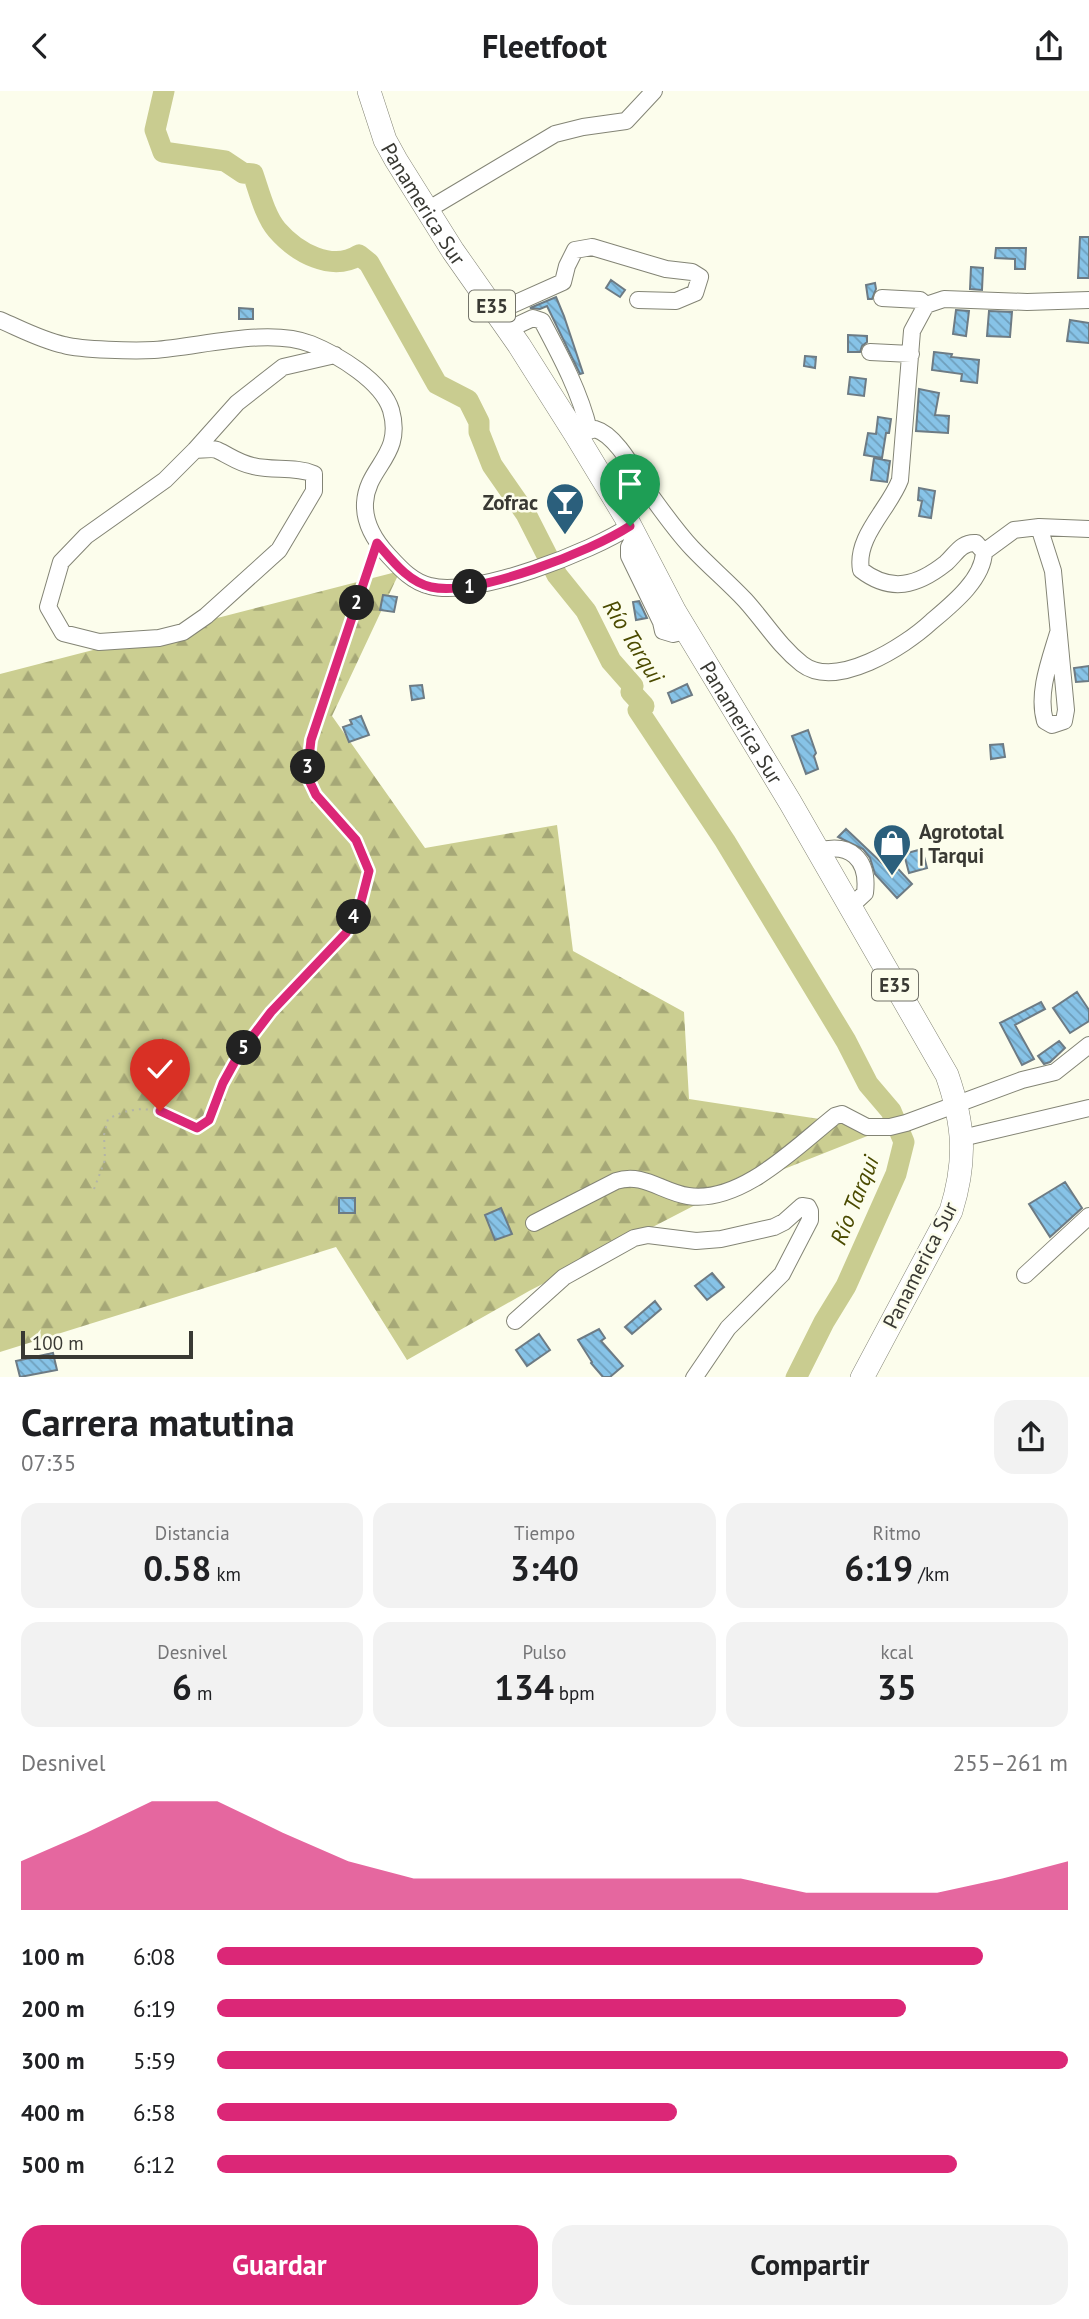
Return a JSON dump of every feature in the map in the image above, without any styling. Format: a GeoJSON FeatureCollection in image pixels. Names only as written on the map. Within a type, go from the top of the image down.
{"type":"FeatureCollection","features":[{"type":"Feature","properties":{"kind":"highway","name":"Panamerica Sur"},"geometry":{"type":"LineString","coordinates":[[369,91],[385,140],[453,251],[582,432],[686,631],[818,851],[947,1075],[957,1104],[963,1149],[960,1176],[951,1211],[862,1377]]}},
{"type":"Feature","properties":{"kind":"street"},"geometry":{"type":"LineString","coordinates":[[429,209],[555,134],[626,121],[654,91]]}},
{"type":"Feature","properties":{"kind":"street"},"geometry":{"type":"LineString","coordinates":[[501,321],[563,282],[575,250],[592,247],[666,269],[692,272],[700,277],[695,293],[685,297],[676,300],[638,300]]}},
{"type":"Feature","properties":{"kind":"street"},"geometry":{"type":"LineString","coordinates":[[882,298],[920,300],[926,305]]}},
{"type":"Feature","properties":{"kind":"street"},"geometry":{"type":"LineString","coordinates":[[501,321],[533,318],[542,321],[577,394],[582,432],[602,431],[608,436],[625,455],[689,546],[745,601],[777,641],[814,671],[834,673],[874,660],[912,637],[938,616],[978,573],[984,562],[984,552],[976,543],[970,543],[961,546],[946,563],[923,579],[896,585],[876,582],[861,569],[859,561],[861,548],[895,495],[900,480],[912,331],[926,305],[944,299],[1027,302],[1089,300]]}},
{"type":"Feature","properties":{"kind":"street"},"geometry":{"type":"LineString","coordinates":[[0,320],[41,339],[68,347],[152,350],[278,337],[309,343],[335,355],[387,398],[392,413],[394,429],[391,451],[369,487],[365,505],[369,524],[377,543],[401,570],[431,587],[479,585],[534,568],[632,531]]}},
{"type":"Feature","properties":{"kind":"street"},"geometry":{"type":"LineString","coordinates":[[870,352],[911,354]]}},
{"type":"Feature","properties":{"kind":"street"},"geometry":{"type":"LineString","coordinates":[[195,450],[215,449],[250,466],[272,470],[303,469],[314,474],[314,491],[279,549],[206,616],[183,632],[159,638],[99,642],[62,633],[48,607],[61,562],[86,536],[165,480],[237,403],[283,367],[335,355]]}},
{"type":"Feature","properties":{"kind":"street"},"geometry":{"type":"LineString","coordinates":[[984,552],[1014,530],[1039,527],[1089,529]]}},
{"type":"Feature","properties":{"kind":"street"},"geometry":{"type":"LineString","coordinates":[[1039,527],[1053,571],[1066,711],[1064,721],[1052,725],[1045,721],[1043,700],[1047,671],[1058,633]]}},
{"type":"Feature","properties":{"kind":"street"},"geometry":{"type":"LineString","coordinates":[[818,851],[832,847],[844,849],[863,865],[866,876],[865,893],[850,907]]}},
{"type":"Feature","properties":{"kind":"street"},"geometry":{"type":"LineString","coordinates":[[534,1223],[623,1179],[638,1179],[687,1196],[701,1197],[725,1192],[761,1175],[838,1115],[847,1116],[867,1127],[890,1127],[906,1123],[1022,1080],[1055,1072],[1089,1045]]}},
{"type":"Feature","properties":{"kind":"street"},"geometry":{"type":"LineString","coordinates":[[962,1138],[1089,1108]]}},
{"type":"Feature","properties":{"kind":"street"},"geometry":{"type":"LineString","coordinates":[[515,1321],[564,1277],[634,1238],[648,1235],[696,1241],[720,1239],[774,1227],[802,1206],[808,1207],[810,1220],[782,1275],[728,1328],[694,1377]]}},
{"type":"Feature","properties":{"kind":"street"},"geometry":{"type":"LineString","coordinates":[[1025,1275],[1089,1216]]}},
{"type":"Feature","properties":{"kind":"path"},"geometry":{"type":"LineString","coordinates":[[94,1189],[105,1160],[104,1135],[108,1119],[126,1109],[160,1111],[197,1128],[209,1120],[223,1083],[239,1054],[271,1012],[346,933],[361,902],[369,871],[356,840],[316,795],[307,776],[311,740],[377,543]]}},
{"type":"Feature","properties":{"kind":"green space"},"geometry":{"type":"Polygon","coordinates":[[[400,571],[332,716],[425,848],[557,825],[573,951],[684,1012],[689,1099],[885,1129],[701,1202],[529,1291],[407,1360],[336,1247],[0,1352],[0,674],[400,571]]]}},
{"type":"Feature","properties":{"kind":"building"},"geometry":{"type":"Polygon","coordinates":[[[1080,237],[1089,237],[1089,278],[1078,278],[1080,237]]]}},
{"type":"Feature","properties":{"kind":"building"},"geometry":{"type":"Polygon","coordinates":[[[996,248],[1026,248],[1025,269],[1015,269],[1015,259],[995,258],[996,248]]]}},
{"type":"Feature","properties":{"kind":"building"},"geometry":{"type":"Polygon","coordinates":[[[971,267],[983,268],[982,290],[970,289],[971,267]]]}},
{"type":"Feature","properties":{"kind":"building"},"geometry":{"type":"Polygon","coordinates":[[[611,280],[625,290],[620,297],[606,288],[611,280]]]}},
{"type":"Feature","properties":{"kind":"building"},"geometry":{"type":"Polygon","coordinates":[[[875,283],[872,299],[868,299],[866,285],[875,283]]]}},
{"type":"Feature","properties":{"kind":"building"},"geometry":{"type":"Polygon","coordinates":[[[556,297],[583,373],[580,374],[547,306],[540,309],[530,308],[556,297]]]}},
{"type":"Feature","properties":{"kind":"building"},"geometry":{"type":"Polygon","coordinates":[[[239,308],[253,309],[253,319],[239,319],[239,308]]]}},
{"type":"Feature","properties":{"kind":"building"},"geometry":{"type":"Polygon","coordinates":[[[956,310],[969,311],[966,336],[953,334],[956,310]]]}},
{"type":"Feature","properties":{"kind":"building"},"geometry":{"type":"Polygon","coordinates":[[[989,311],[1012,312],[1010,337],[987,336],[989,311]]]}},
{"type":"Feature","properties":{"kind":"building"},"geometry":{"type":"Polygon","coordinates":[[[1070,320],[1089,323],[1089,343],[1067,341],[1070,320]]]}},
{"type":"Feature","properties":{"kind":"building"},"geometry":{"type":"Polygon","coordinates":[[[848,335],[867,336],[867,342],[860,352],[848,352],[848,335]]]}},
{"type":"Feature","properties":{"kind":"building"},"geometry":{"type":"Polygon","coordinates":[[[934,352],[979,360],[977,383],[961,381],[962,374],[932,370],[934,352]]]}},
{"type":"Feature","properties":{"kind":"building"},"geometry":{"type":"Polygon","coordinates":[[[805,356],[816,357],[815,368],[804,366],[805,356]]]}},
{"type":"Feature","properties":{"kind":"building"},"geometry":{"type":"Polygon","coordinates":[[[850,377],[866,379],[864,396],[848,394],[850,377]]]}},
{"type":"Feature","properties":{"kind":"building"},"geometry":{"type":"Polygon","coordinates":[[[919,389],[939,393],[935,415],[949,416],[948,433],[916,431],[919,389]]]}},
{"type":"Feature","properties":{"kind":"building"},"geometry":{"type":"Polygon","coordinates":[[[878,417],[891,419],[882,458],[864,455],[868,433],[876,434],[878,417]]]}},
{"type":"Feature","properties":{"kind":"building"},"geometry":{"type":"Polygon","coordinates":[[[874,458],[890,461],[887,482],[871,480],[874,458]]]}},
{"type":"Feature","properties":{"kind":"building"},"geometry":{"type":"Polygon","coordinates":[[[919,488],[935,491],[931,518],[919,516],[922,501],[918,500],[919,488]]]}},
{"type":"Feature","properties":{"kind":"building"},"geometry":{"type":"Polygon","coordinates":[[[383,595],[397,597],[394,612],[380,610],[383,595]]]}},
{"type":"Feature","properties":{"kind":"building"},"geometry":{"type":"Polygon","coordinates":[[[639,601],[647,618],[636,620],[633,602],[639,601]]]}},
{"type":"Feature","properties":{"kind":"building"},"geometry":{"type":"Polygon","coordinates":[[[1089,666],[1089,681],[1076,682],[1074,668],[1089,666]]]}},
{"type":"Feature","properties":{"kind":"building"},"geometry":{"type":"Polygon","coordinates":[[[687,684],[692,695],[672,703],[668,693],[687,684]]]}},
{"type":"Feature","properties":{"kind":"building"},"geometry":{"type":"Polygon","coordinates":[[[422,685],[424,698],[412,700],[410,686],[422,685]]]}},
{"type":"Feature","properties":{"kind":"building"},"geometry":{"type":"Polygon","coordinates":[[[361,716],[369,735],[349,742],[343,727],[352,724],[350,720],[361,716]]]}},
{"type":"Feature","properties":{"kind":"building"},"geometry":{"type":"Polygon","coordinates":[[[808,730],[818,769],[806,774],[792,736],[808,730]]]}},
{"type":"Feature","properties":{"kind":"building"},"geometry":{"type":"Polygon","coordinates":[[[1003,744],[1005,757],[991,759],[990,745],[1003,744]]]}},
{"type":"Feature","properties":{"kind":"building"},"geometry":{"type":"Polygon","coordinates":[[[846,829],[885,866],[890,860],[912,884],[897,898],[875,874],[870,858],[863,849],[838,837],[846,829]]]}},
{"type":"Feature","properties":{"kind":"building"},"geometry":{"type":"Polygon","coordinates":[[[922,849],[927,868],[909,873],[904,854],[922,849]]]}},
{"type":"Feature","properties":{"kind":"building"},"geometry":{"type":"Polygon","coordinates":[[[1077,992],[1089,1010],[1089,1021],[1070,1033],[1053,1008],[1077,992]]]}},
{"type":"Feature","properties":{"kind":"building"},"geometry":{"type":"Polygon","coordinates":[[[1041,1002],[1045,1009],[1015,1025],[1034,1059],[1022,1065],[1000,1023],[1041,1002]]]}},
{"type":"Feature","properties":{"kind":"building"},"geometry":{"type":"Polygon","coordinates":[[[1059,1041],[1065,1048],[1044,1064],[1038,1056],[1059,1041]]]}},
{"type":"Feature","properties":{"kind":"building"},"geometry":{"type":"Polygon","coordinates":[[[1065,1182],[1082,1208],[1050,1237],[1029,1204],[1065,1182]]]}},
{"type":"Feature","properties":{"kind":"building"},"geometry":{"type":"Polygon","coordinates":[[[339,1198],[355,1198],[355,1213],[339,1213],[339,1198]]]}},
{"type":"Feature","properties":{"kind":"building"},"geometry":{"type":"Polygon","coordinates":[[[501,1208],[512,1234],[495,1240],[485,1215],[501,1208]]]}},
{"type":"Feature","properties":{"kind":"building"},"geometry":{"type":"Polygon","coordinates":[[[712,1273],[724,1287],[707,1300],[695,1286],[712,1273]]]}},
{"type":"Feature","properties":{"kind":"building"},"geometry":{"type":"Polygon","coordinates":[[[655,1301],[661,1309],[632,1334],[625,1327],[655,1301]]]}},
{"type":"Feature","properties":{"kind":"building"},"geometry":{"type":"Polygon","coordinates":[[[599,1329],[605,1338],[601,1341],[623,1366],[610,1377],[603,1377],[591,1363],[578,1340],[599,1329]]]}},
{"type":"Feature","properties":{"kind":"building"},"geometry":{"type":"Polygon","coordinates":[[[539,1334],[550,1350],[527,1366],[516,1350],[539,1334]]]}},
{"type":"Feature","properties":{"kind":"building"},"geometry":{"type":"Polygon","coordinates":[[[53,1353],[57,1370],[20,1377],[16,1361],[53,1353]]]}},
{"type":"Feature","properties":{"kind":"waterway","name":"Río Tarqui"},"geometry":{"type":"LineString","coordinates":[[164,91],[155,130],[163,152],[225,161],[243,173],[253,174],[269,218],[294,246],[326,261],[349,260],[359,255],[369,263],[437,384],[468,400],[479,422],[479,432],[492,465],[526,514],[557,575],[586,611],[611,661],[633,686],[631,692],[644,706],[638,710],[725,841],[846,1041],[868,1084],[891,1111],[904,1142],[896,1174],[846,1286],[824,1322],[796,1377]]}},
{"type":"Feature","properties":{"kind":"place","name":"Zofrac"},"geometry":{"type":"Point","coordinates":[565,536]}},
{"type":"Feature","properties":{"kind":"place","name":"Agrototal | Tarqui"},"geometry":{"type":"Point","coordinates":[892,877]}},
{"type":"Feature","properties":{"kind":"route"},"geometry":{"type":"LineString","coordinates":[[160,1111],[197,1128],[209,1120],[223,1083],[239,1054],[271,1012],[346,933],[361,902],[369,871],[356,840],[316,795],[307,776],[311,740],[377,543],[401,570],[415,580],[431,587],[455,588],[479,585],[534,568],[602,543],[630,526]]}}]}
